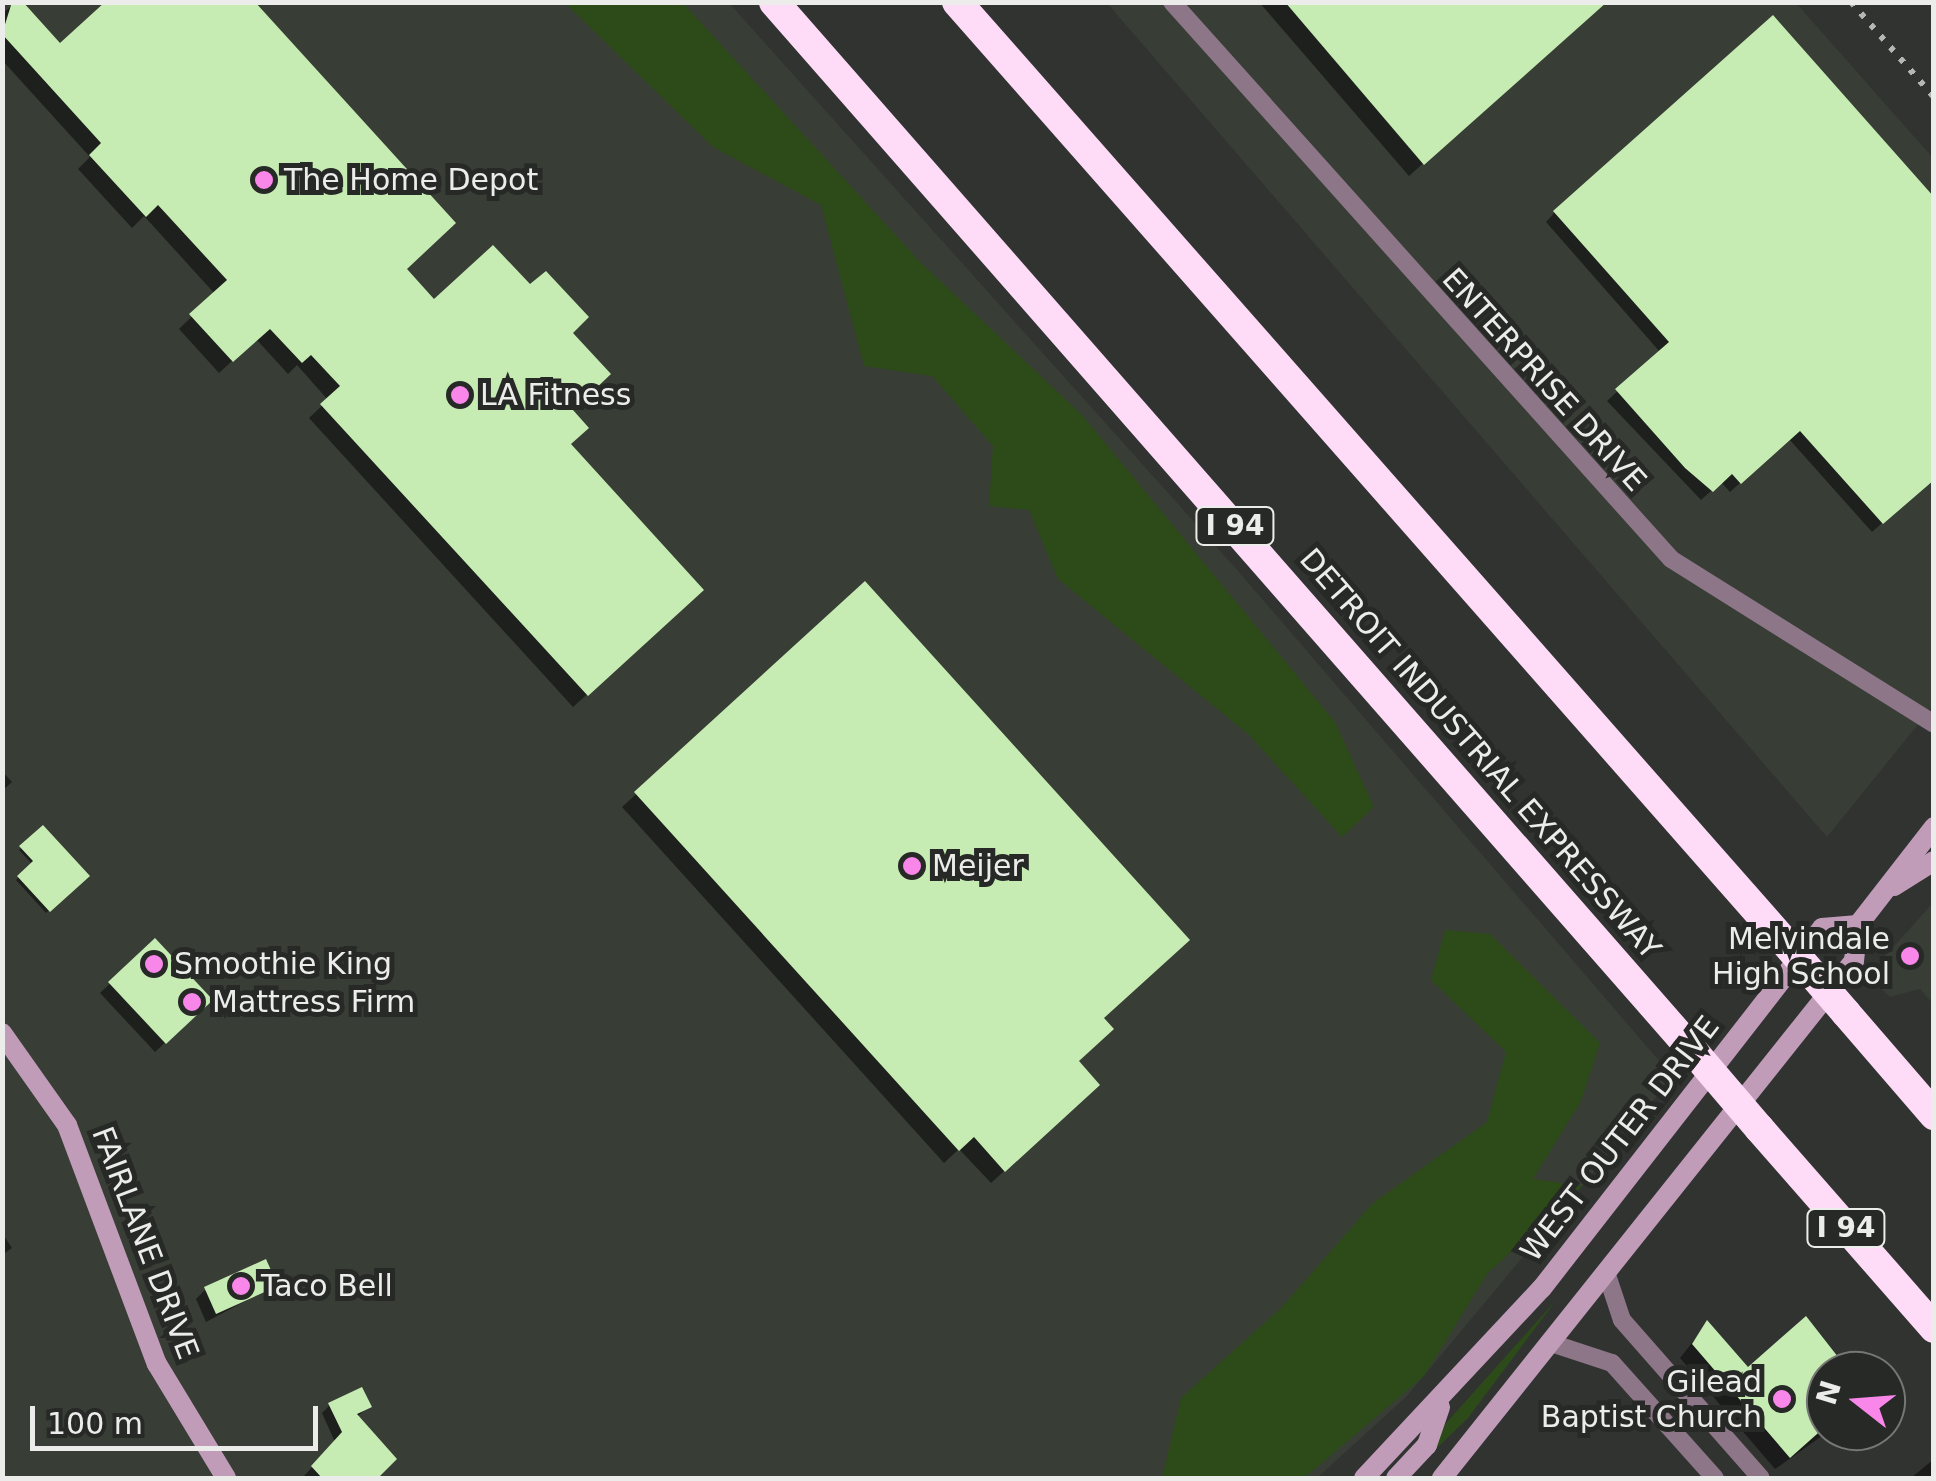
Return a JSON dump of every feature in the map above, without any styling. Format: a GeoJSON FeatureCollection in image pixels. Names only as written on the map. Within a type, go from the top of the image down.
{"type":"FeatureCollection","features":[{"type":"Feature","properties":{"kind":"highway","name":"DETROIT INDUSTRIAL EXPRESSWAY"},"geometry":{"type":"LineString","coordinates":[[774,2],[1934,1328]]}},
{"type":"Feature","properties":{"kind":"highway"},"geometry":{"type":"LineString","coordinates":[[956,2],[1934,1115]]}},
{"type":"Feature","properties":{"kind":"main road"},"geometry":{"type":"LineString","coordinates":[[1442,1478],[1608,1275],[1854,961],[1863,918],[1934,827]]}},
{"type":"Feature","properties":{"kind":"main road"},"geometry":{"type":"LineString","coordinates":[[1863,918],[1934,861]]}},
{"type":"Feature","properties":{"kind":"main road","name":"WEST OUTER DRIVE"},"geometry":{"type":"LineString","coordinates":[[1364,1478],[1442,1400],[1554,1273],[1822,928],[1863,918]]}},
{"type":"Feature","properties":{"kind":"main road","name":"FAIRLANE DRIVE"},"geometry":{"type":"LineString","coordinates":[[2,1032],[68,1126],[156,1364],[226,1478]]}},
{"type":"Feature","properties":{"kind":"main road"},"geometry":{"type":"LineString","coordinates":[[1396,1478],[1428,1445],[1442,1400]]}},
{"type":"Feature","properties":{"kind":"street","name":"ENTERPRISE DRIVE"},"geometry":{"type":"LineString","coordinates":[[1172,2],[1671,559],[1934,724]]}},
{"type":"Feature","properties":{"kind":"street"},"geometry":{"type":"LineString","coordinates":[[1608,1275],[1622,1320],[1761,1478]]}},
{"type":"Feature","properties":{"kind":"street"},"geometry":{"type":"LineString","coordinates":[[1551,1343],[1612,1363],[1715,1478]]}},
{"type":"Feature","properties":{"kind":"shaded area"},"geometry":{"type":"Polygon","coordinates":[[[3,3],[729,3],[1239,572],[1673,1077],[1407,1396],[1317,1478],[3,1478],[3,3]]]}},
{"type":"Feature","properties":{"kind":"shaded area"},"geometry":{"type":"Polygon","coordinates":[[[1107,3],[1796,3],[1933,158],[1933,706],[1827,837],[1107,3]]]}},
{"type":"Feature","properties":{"kind":"shaded area","name":"Melvindale High School"},"geometry":{"type":"Polygon","coordinates":[[[1933,903],[1933,1004],[1920,989],[1890,997],[1868,975],[1933,903]]]}},
{"type":"Feature","properties":{"kind":"green space"},"geometry":{"type":"Polygon","coordinates":[[[565,3],[683,3],[921,263],[1083,416],[1335,722],[1374,807],[1342,837],[1248,734],[1058,579],[1029,510],[989,506],[993,446],[932,376],[864,366],[821,205],[713,147],[565,3]]]}},
{"type":"Feature","properties":{"kind":"green space"},"geometry":{"type":"Polygon","coordinates":[[[1445,930],[1490,934],[1600,1043],[1581,1101],[1533,1179],[1582,1186],[1487,1274],[1424,1376],[1304,1478],[1162,1478],[1181,1398],[1281,1308],[1373,1203],[1487,1122],[1506,1052],[1431,980],[1445,930]]]}},
{"type":"Feature","properties":{"kind":"green space"},"geometry":{"type":"Polygon","coordinates":[[[1557,1299],[1468,1418],[1406,1478],[1447,1422],[1557,1299]]]}},
{"type":"Feature","properties":{"kind":"building"},"geometry":{"type":"Polygon","coordinates":[[[12,2],[23,2],[60,43],[105,2],[255,2],[456,223],[407,269],[434,299],[493,245],[530,284],[546,271],[589,317],[573,333],[611,374],[573,410],[589,428],[571,444],[704,590],[588,696],[320,404],[340,386],[311,355],[302,363],[270,329],[233,362],[189,314],[227,280],[158,205],[146,217],[89,155],[101,143],[2,34],[12,2]]]}},
{"type":"Feature","properties":{"kind":"building"},"geometry":{"type":"Polygon","coordinates":[[[1285,2],[1607,2],[1424,165],[1285,2]]]}},
{"type":"Feature","properties":{"kind":"building"},"geometry":{"type":"Polygon","coordinates":[[[1773,15],[1934,197],[1934,480],[1883,524],[1800,431],[1741,484],[1732,474],[1713,492],[1685,468],[1615,389],[1669,342],[1553,211],[1773,15]]]}},
{"type":"Feature","properties":{"kind":"building","name":"Meijer"},"geometry":{"type":"Polygon","coordinates":[[[865,581],[1190,940],[1104,1018],[1114,1029],[1079,1061],[1100,1085],[1005,1172],[974,1137],[959,1151],[634,792],[865,581]]]}},
{"type":"Feature","properties":{"kind":"building"},"geometry":{"type":"Polygon","coordinates":[[[43,825],[90,876],[50,912],[17,876],[33,861],[19,846],[43,825]]]}},
{"type":"Feature","properties":{"kind":"building"},"geometry":{"type":"Polygon","coordinates":[[[155,938],[213,1000],[166,1044],[108,982],[155,938]]]}},
{"type":"Feature","properties":{"kind":"building","name":"Taco Bell"},"geometry":{"type":"Polygon","coordinates":[[[266,1259],[278,1286],[216,1314],[204,1287],[266,1259]]]}},
{"type":"Feature","properties":{"kind":"building","name":"Gilead Baptist Church"},"geometry":{"type":"Polygon","coordinates":[[[1806,1316],[1833,1351],[1806,1351],[1806,1444],[1790,1458],[1692,1344],[1707,1320],[1748,1367],[1806,1316]]]}},
{"type":"Feature","properties":{"kind":"building"},"geometry":{"type":"Polygon","coordinates":[[[362,1387],[372,1407],[357,1414],[397,1459],[378,1478],[322,1478],[311,1466],[342,1432],[328,1403],[362,1387]]]}},
{"type":"Feature","properties":{"kind":"railway"},"geometry":{"type":"LineString","coordinates":[[1851,2],[1934,97]]}},
{"type":"Feature","properties":{"kind":"place","name":"The Home Depot"},"geometry":{"type":"Point","coordinates":[264,180]}},
{"type":"Feature","properties":{"kind":"place","name":"LA Fitness"},"geometry":{"type":"Point","coordinates":[460,395]}},
{"type":"Feature","properties":{"kind":"place","name":"Meijer"},"geometry":{"type":"Point","coordinates":[912,866]}},
{"type":"Feature","properties":{"kind":"place","name":"Melvindale High School"},"geometry":{"type":"Point","coordinates":[1910,956]}},
{"type":"Feature","properties":{"kind":"place","name":"Smoothie King"},"geometry":{"type":"Point","coordinates":[154,964]}},
{"type":"Feature","properties":{"kind":"place","name":"Mattress Firm"},"geometry":{"type":"Point","coordinates":[192,1002]}},
{"type":"Feature","properties":{"kind":"place","name":"Taco Bell"},"geometry":{"type":"Point","coordinates":[241,1286]}},
{"type":"Feature","properties":{"kind":"place","name":"Gilead Baptist Church"},"geometry":{"type":"Point","coordinates":[1782,1399]}}]}
